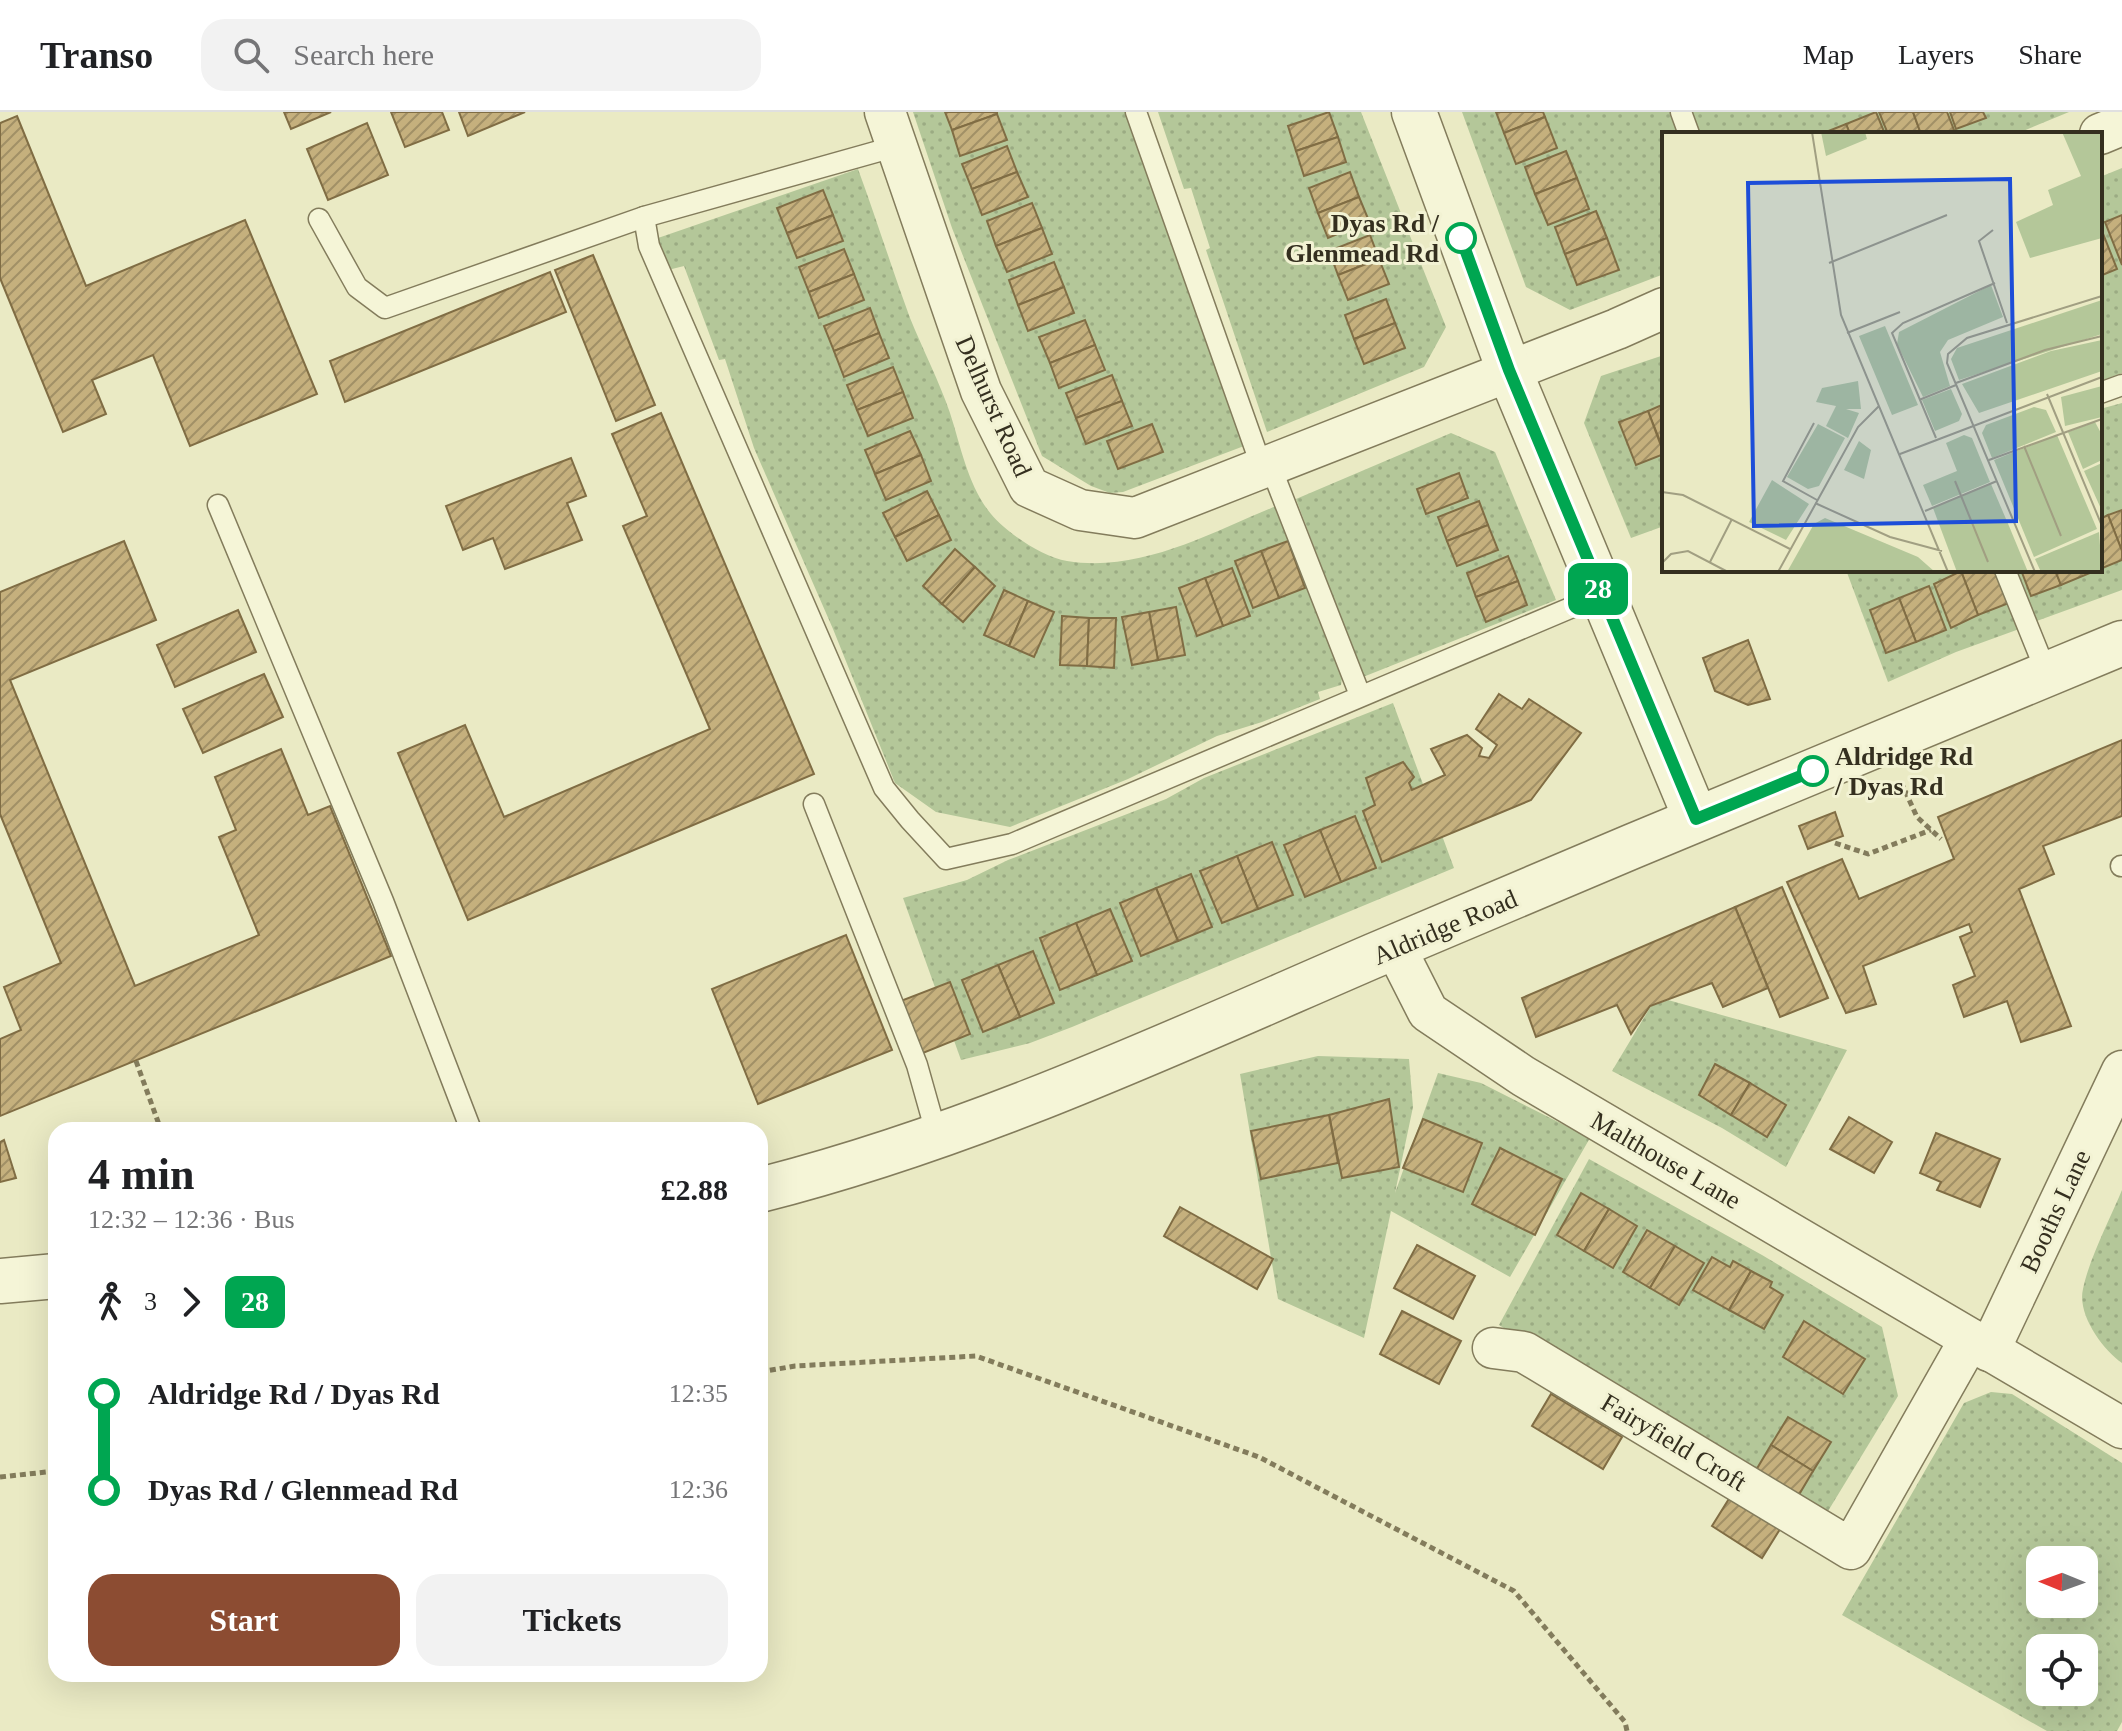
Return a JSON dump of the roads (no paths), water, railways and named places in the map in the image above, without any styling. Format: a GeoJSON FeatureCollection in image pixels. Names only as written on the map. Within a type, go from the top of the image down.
{"type":"FeatureCollection","features":[{"type":"Feature","properties":{"kind":"street"},"geometry":{"type":"LineString","coordinates":[[1414,112],[1509,370],[1696,819]]}},
{"type":"Feature","properties":{"kind":"street"},"geometry":{"type":"LineString","coordinates":[[2102,133],[2122,125]]}},
{"type":"Feature","properties":{"kind":"street","name":"Delhurst Road"},"geometry":{"type":"LineString","coordinates":[[891,129],[981,391],[1029,487],[1080,510],[1135,518],[1662,309]]}},
{"type":"Feature","properties":{"kind":"street","name":"Aldridge Road"},"geometry":{"type":"LineString","coordinates":[[768,1188],[827,1173],[1023,1106],[1696,819],[2122,643]]}},
{"type":"Feature","properties":{"kind":"street","name":"Malthouse Lane"},"geometry":{"type":"LineString","coordinates":[[1395,947],[1428,1012],[1523,1076],[2122,1428]]}},
{"type":"Feature","properties":{"kind":"street","name":"Booths Lane"},"geometry":{"type":"LineString","coordinates":[[1851,1549],[1979,1345],[2122,1071]]}},
{"type":"Feature","properties":{"kind":"street"},"geometry":{"type":"LineString","coordinates":[[0,1281],[48,1277]]}},
{"type":"Feature","properties":{"kind":"street","name":"Fairyfield Croft"},"geometry":{"type":"LineString","coordinates":[[1493,1348],[1524,1352],[1851,1549]]}},
{"type":"Feature","properties":{"kind":"lane"},"geometry":{"type":"LineString","coordinates":[[1136,112],[1266,467],[1360,695]]}},
{"type":"Feature","properties":{"kind":"lane"},"geometry":{"type":"LineString","coordinates":[[1681,112],[1688,132]]}},
{"type":"Feature","properties":{"kind":"lane"},"geometry":{"type":"LineString","coordinates":[[319,219],[357,287],[385,308],[891,129]]}},
{"type":"Feature","properties":{"kind":"lane"},"geometry":{"type":"LineString","coordinates":[[644,217],[649,246],[884,788],[946,859],[1012,844],[1601,595]]}},
{"type":"Feature","properties":{"kind":"lane"},"geometry":{"type":"LineString","coordinates":[[2102,392],[2122,385]]}},
{"type":"Feature","properties":{"kind":"lane"},"geometry":{"type":"LineString","coordinates":[[218,505],[383,901],[468,1122]]}},
{"type":"Feature","properties":{"kind":"lane"},"geometry":{"type":"LineString","coordinates":[[2006,572],[2047,674]]}},
{"type":"Feature","properties":{"kind":"lane"},"geometry":{"type":"LineString","coordinates":[[814,804],[917,1065],[937,1136]]}},
{"type":"Feature","properties":{"kind":"place","name":"Dyas Rd / Glenmead Rd"},"geometry":{"type":"Point","coordinates":[1461,238]}},
{"type":"Feature","properties":{"kind":"place","name":"Aldridge Rd / Dyas Rd"},"geometry":{"type":"Point","coordinates":[1813,771]}}]}
